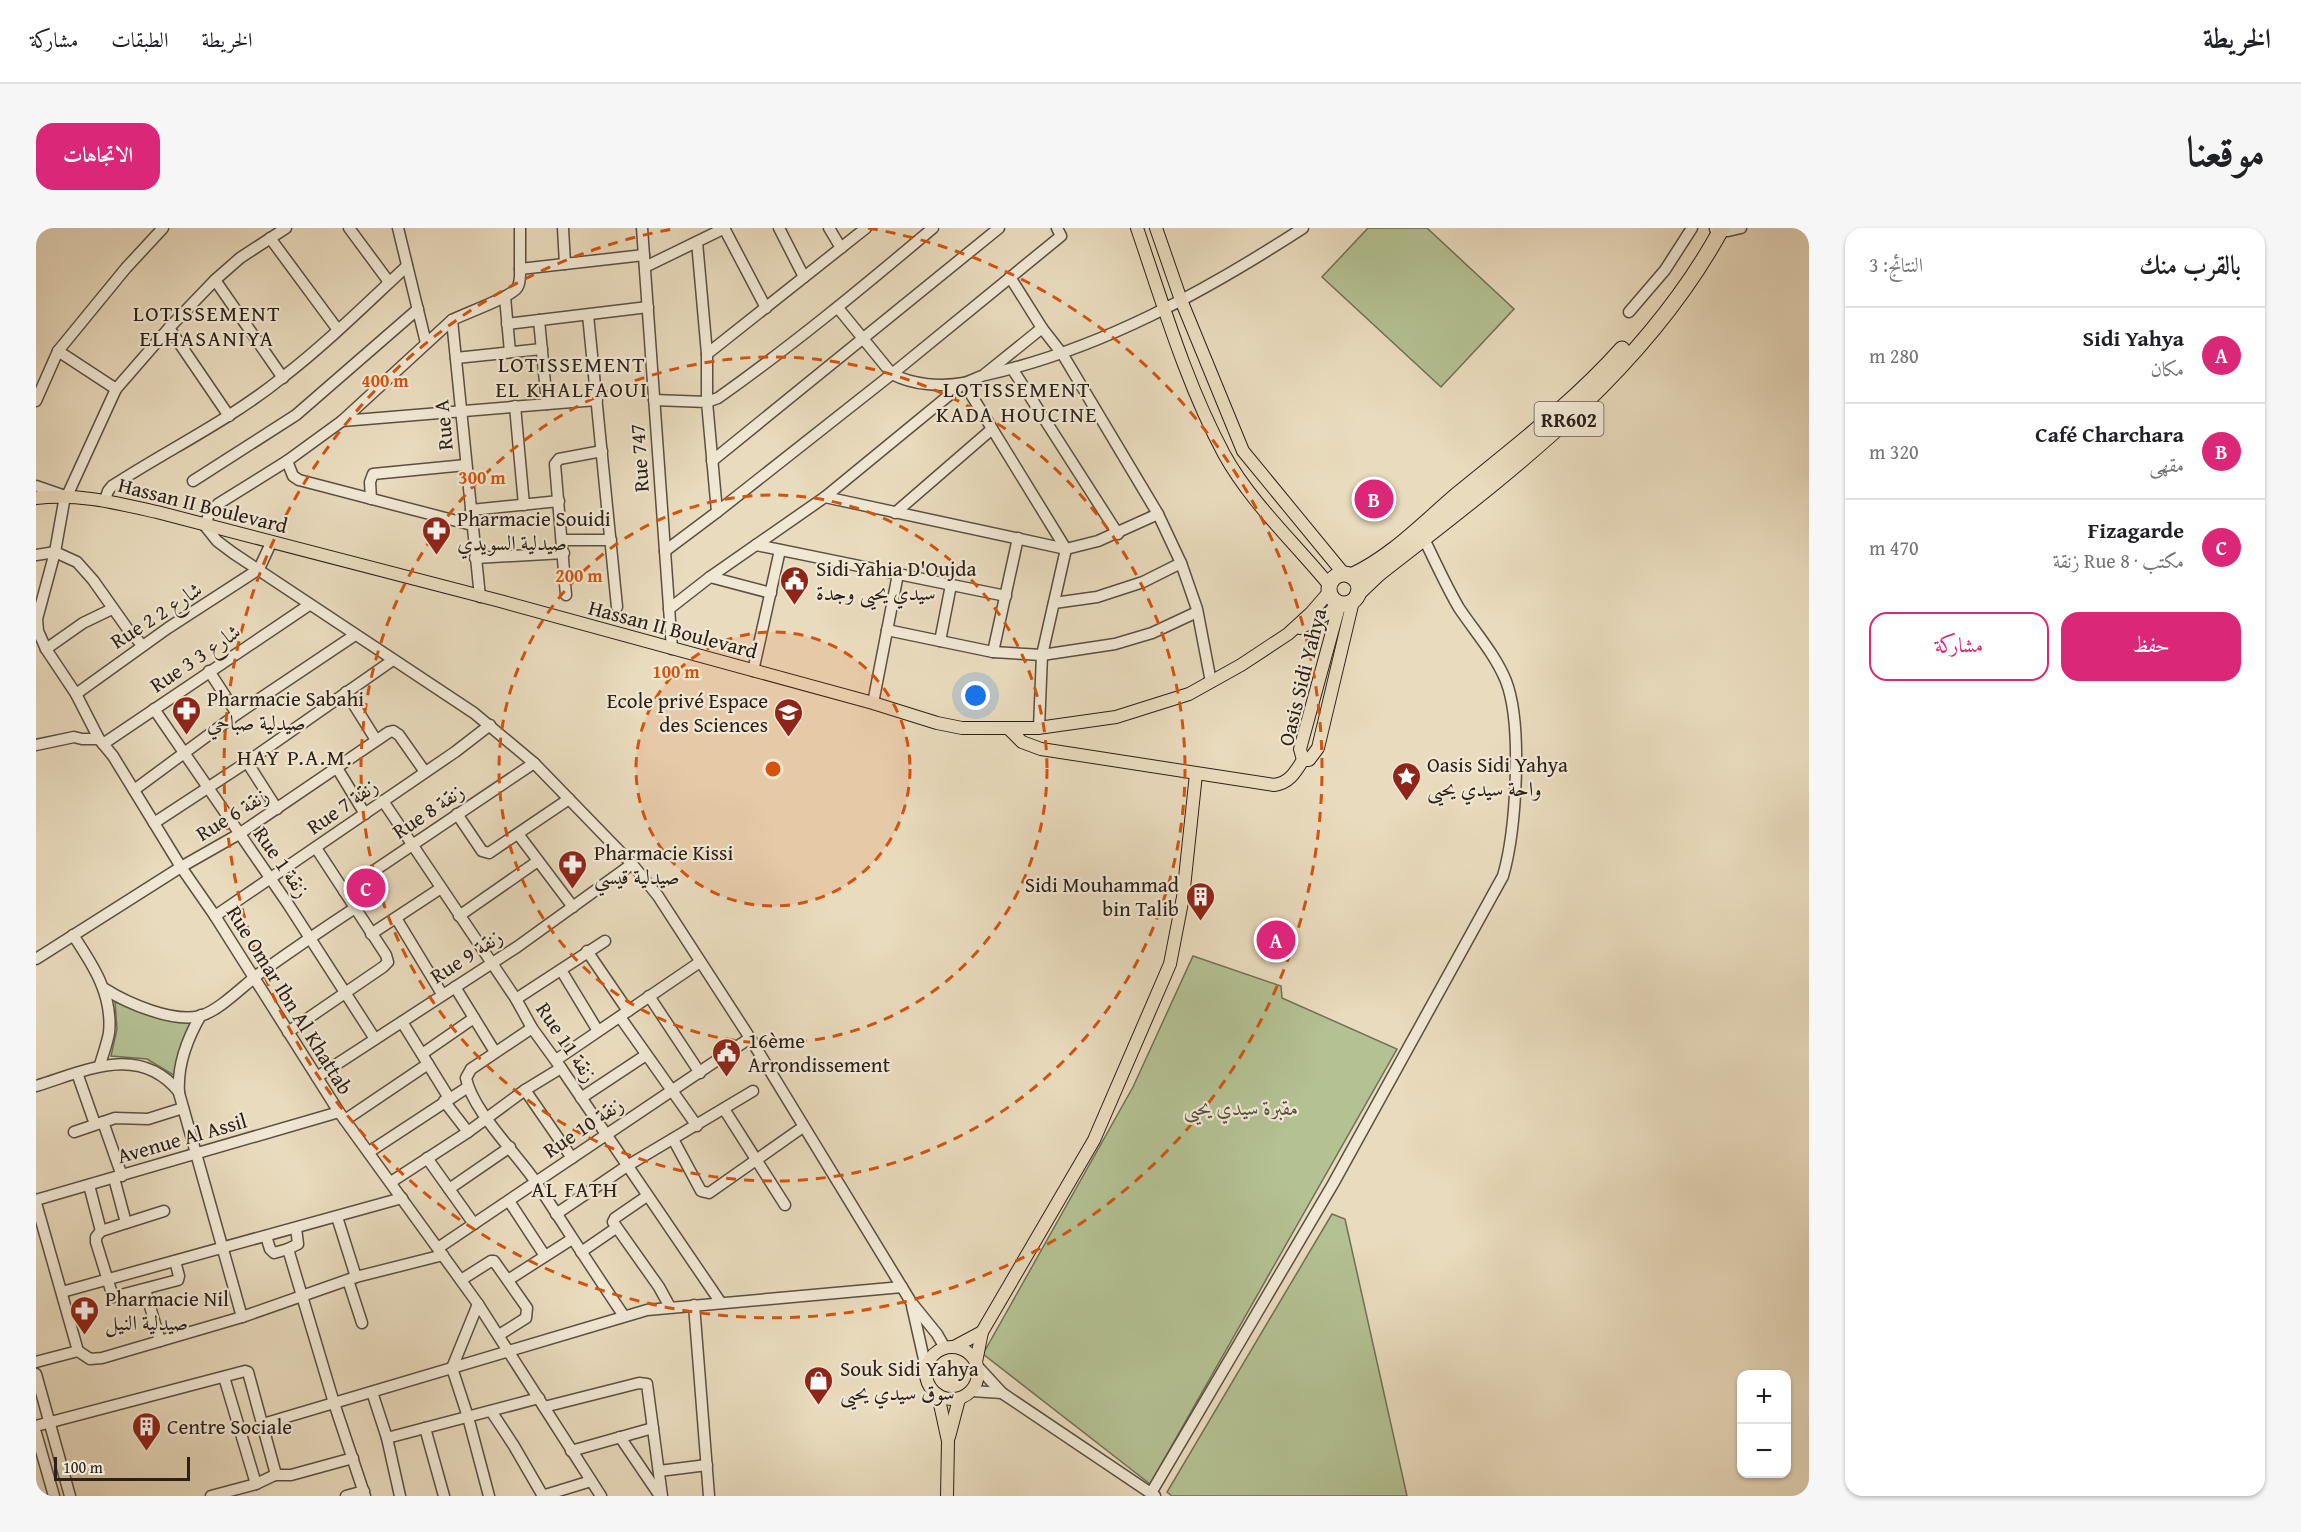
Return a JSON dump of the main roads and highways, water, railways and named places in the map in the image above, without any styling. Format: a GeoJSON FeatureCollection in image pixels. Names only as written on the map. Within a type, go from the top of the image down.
{"type":"FeatureCollection","features":[{"type":"Feature","properties":{"kind":"highway","name":"RR602"},"geometry":{"type":"LineString","coordinates":[[1717,229],[1704,259],[1654,328],[1590,399],[1524,458],[1424,539],[1378,574],[1342,596],[1335,577],[1348,575],[1380,559],[1582,391],[1644,324],[1717,229]]}},
{"type":"Feature","properties":{"kind":"highway"},"geometry":{"type":"LineString","coordinates":[[1342,596],[1358,583],[1348,575]]}},
{"type":"Feature","properties":{"kind":"main road"},"geometry":{"type":"LineString","coordinates":[[1137,228],[1180,358],[1225,455],[1257,501],[1342,596]]}},
{"type":"Feature","properties":{"kind":"main road"},"geometry":{"type":"LineString","coordinates":[[1156,228],[1181,300],[1244,451],[1348,575]]}},
{"type":"Feature","properties":{"kind":"main road","name":"Hassan II Boulevard"},"geometry":{"type":"LineString","coordinates":[[36,498],[66,496],[105,500],[480,597],[962,728],[1039,728],[1116,717],[1189,694],[1288,634],[1311,613],[1342,596]]}},
{"type":"Feature","properties":{"kind":"main road","name":"Oasis Sidi Yahya"},"geometry":{"type":"LineString","coordinates":[[1196,774],[1274,785],[1289,780],[1295,774],[1303,760],[1300,749],[1334,654],[1342,596]]}},
{"type":"Feature","properties":{"kind":"main road"},"geometry":{"type":"LineString","coordinates":[[982,1332],[932,1356],[926,1368],[927,1382],[938,1395],[948,1399],[959,1399],[972,1391],[979,1378],[977,1365],[982,1332],[1094,1140],[1170,964],[1184,897],[1196,774],[1041,749],[1022,742],[1010,729]]}},
{"type":"Feature","properties":{"kind":"main road"},"geometry":{"type":"LineString","coordinates":[[950,1347],[967,1351],[977,1365]]}},
{"type":"Feature","properties":{"kind":"main road"},"geometry":{"type":"LineString","coordinates":[[938,1395],[948,1441],[947,1496]]}},
{"type":"Feature","properties":{"kind":"main road"},"geometry":{"type":"LineString","coordinates":[[948,1441],[959,1399]]}},
{"type":"Feature","properties":{"kind":"place","name":"Café Charchara"},"geometry":{"type":"Point","coordinates":[1374,499]}},
{"type":"Feature","properties":{"kind":"place","name":"Pharmacie Souidi صيدلية السويدي"},"geometry":{"type":"Point","coordinates":[436,556]}},
{"type":"Feature","properties":{"kind":"place","name":"Sidi Yahia D'Oujda سيدي يحيى وجدة"},"geometry":{"type":"Point","coordinates":[795,606]}},
{"type":"Feature","properties":{"kind":"place","name":"Pharmacie Sabahi صيدلية صباحي"},"geometry":{"type":"Point","coordinates":[186,736]}},
{"type":"Feature","properties":{"kind":"place","name":"Ecole privé Espace des Sciences"},"geometry":{"type":"Point","coordinates":[789,738]}},
{"type":"Feature","properties":{"kind":"place","name":"Oasis Sidi Yahya واحة سيدي يحيى"},"geometry":{"type":"Point","coordinates":[1406,802]}},
{"type":"Feature","properties":{"kind":"place","name":"Fizagarde"},"geometry":{"type":"Point","coordinates":[366,888]}},
{"type":"Feature","properties":{"kind":"place","name":"Pharmacie Kissi صيدلية قيسي"},"geometry":{"type":"Point","coordinates":[573,890]}},
{"type":"Feature","properties":{"kind":"place","name":"Sidi Mouhammad bin Talib"},"geometry":{"type":"Point","coordinates":[1200,922]}},
{"type":"Feature","properties":{"kind":"place","name":"Sidi Yahya"},"geometry":{"type":"Point","coordinates":[1276,940]}},
{"type":"Feature","properties":{"kind":"place","name":"16ème Arrondissement"},"geometry":{"type":"Point","coordinates":[727,1078]}},
{"type":"Feature","properties":{"kind":"place","name":"Pharmacie Nil صيدلية النيل"},"geometry":{"type":"Point","coordinates":[84,1336]}},
{"type":"Feature","properties":{"kind":"place","name":"Souk Sidi Yahya سوق سيدي يحيى"},"geometry":{"type":"Point","coordinates":[819,1406]}},
{"type":"Feature","properties":{"kind":"place","name":"Centre Sociale"},"geometry":{"type":"Point","coordinates":[146,1452]}},
{"type":"Feature","properties":{"kind":"district","name":"LOTISSEMENT ELHASANIYA"},"geometry":{"type":"Point","coordinates":[207,326]}},
{"type":"Feature","properties":{"kind":"district","name":"LOTISSEMENT EL KHALFAOUI"},"geometry":{"type":"Point","coordinates":[572,376]}},
{"type":"Feature","properties":{"kind":"district","name":"LOTISSEMENT KADA HOUCINE"},"geometry":{"type":"Point","coordinates":[1017,402]}},
{"type":"Feature","properties":{"kind":"district","name":"HAY P.A.M."},"geometry":{"type":"Point","coordinates":[295,757]}},
{"type":"Feature","properties":{"kind":"district","name":"AL FATH"},"geometry":{"type":"Point","coordinates":[575,1189]}},
{"type":"Feature","properties":{"kind":"park label","name":"مقبرة سيدي يحيى"},"geometry":{"type":"Point","coordinates":[1241,1107]}}]}
